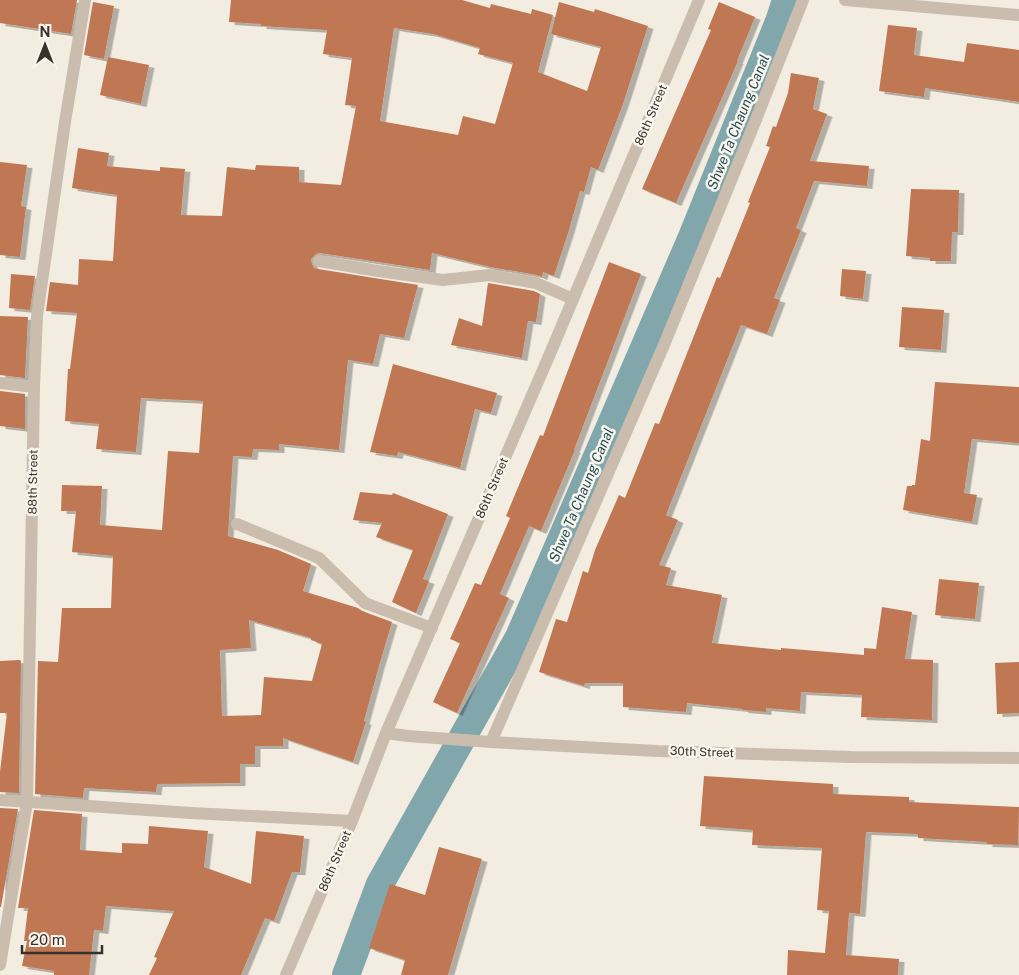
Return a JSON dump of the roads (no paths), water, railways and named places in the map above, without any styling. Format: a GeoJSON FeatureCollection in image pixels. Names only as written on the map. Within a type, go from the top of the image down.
{"type":"FeatureCollection","features":[{"type":"Feature","properties":{"kind":"street","name":"88th Street"},"geometry":{"type":"LineString","coordinates":[[0,965],[27,802],[34,387],[37,316],[85,0]]}},
{"type":"Feature","properties":{"kind":"street","name":"86th Street"},"geometry":{"type":"LineString","coordinates":[[286,975],[352,821],[386,733],[573,299],[699,0]]}},
{"type":"Feature","properties":{"kind":"street"},"geometry":{"type":"LineString","coordinates":[[491,742],[664,345],[803,0]]}},
{"type":"Feature","properties":{"kind":"street"},"geometry":{"type":"LineString","coordinates":[[845,0],[1019,15]]}},
{"type":"Feature","properties":{"kind":"street"},"geometry":{"type":"LineString","coordinates":[[319,261],[443,280],[489,275],[536,283],[573,299]]}},
{"type":"Feature","properties":{"kind":"street"},"geometry":{"type":"LineString","coordinates":[[0,384],[34,387]]}},
{"type":"Feature","properties":{"kind":"street"},"geometry":{"type":"LineString","coordinates":[[237,524],[319,558],[365,603],[432,628]]}},
{"type":"Feature","properties":{"kind":"street","name":"30th Street"},"geometry":{"type":"LineString","coordinates":[[386,733],[491,742],[677,752],[851,757],[1019,758]]}},
{"type":"Feature","properties":{"kind":"street"},"geometry":{"type":"LineString","coordinates":[[0,800],[191,813],[352,821]]}},
{"type":"Feature","properties":{"kind":"waterway","name":"Shwe Ta Chaung Canal"},"geometry":{"type":"LineString","coordinates":[[346,975],[380,884],[519,637],[692,237],[786,0]]}}]}
